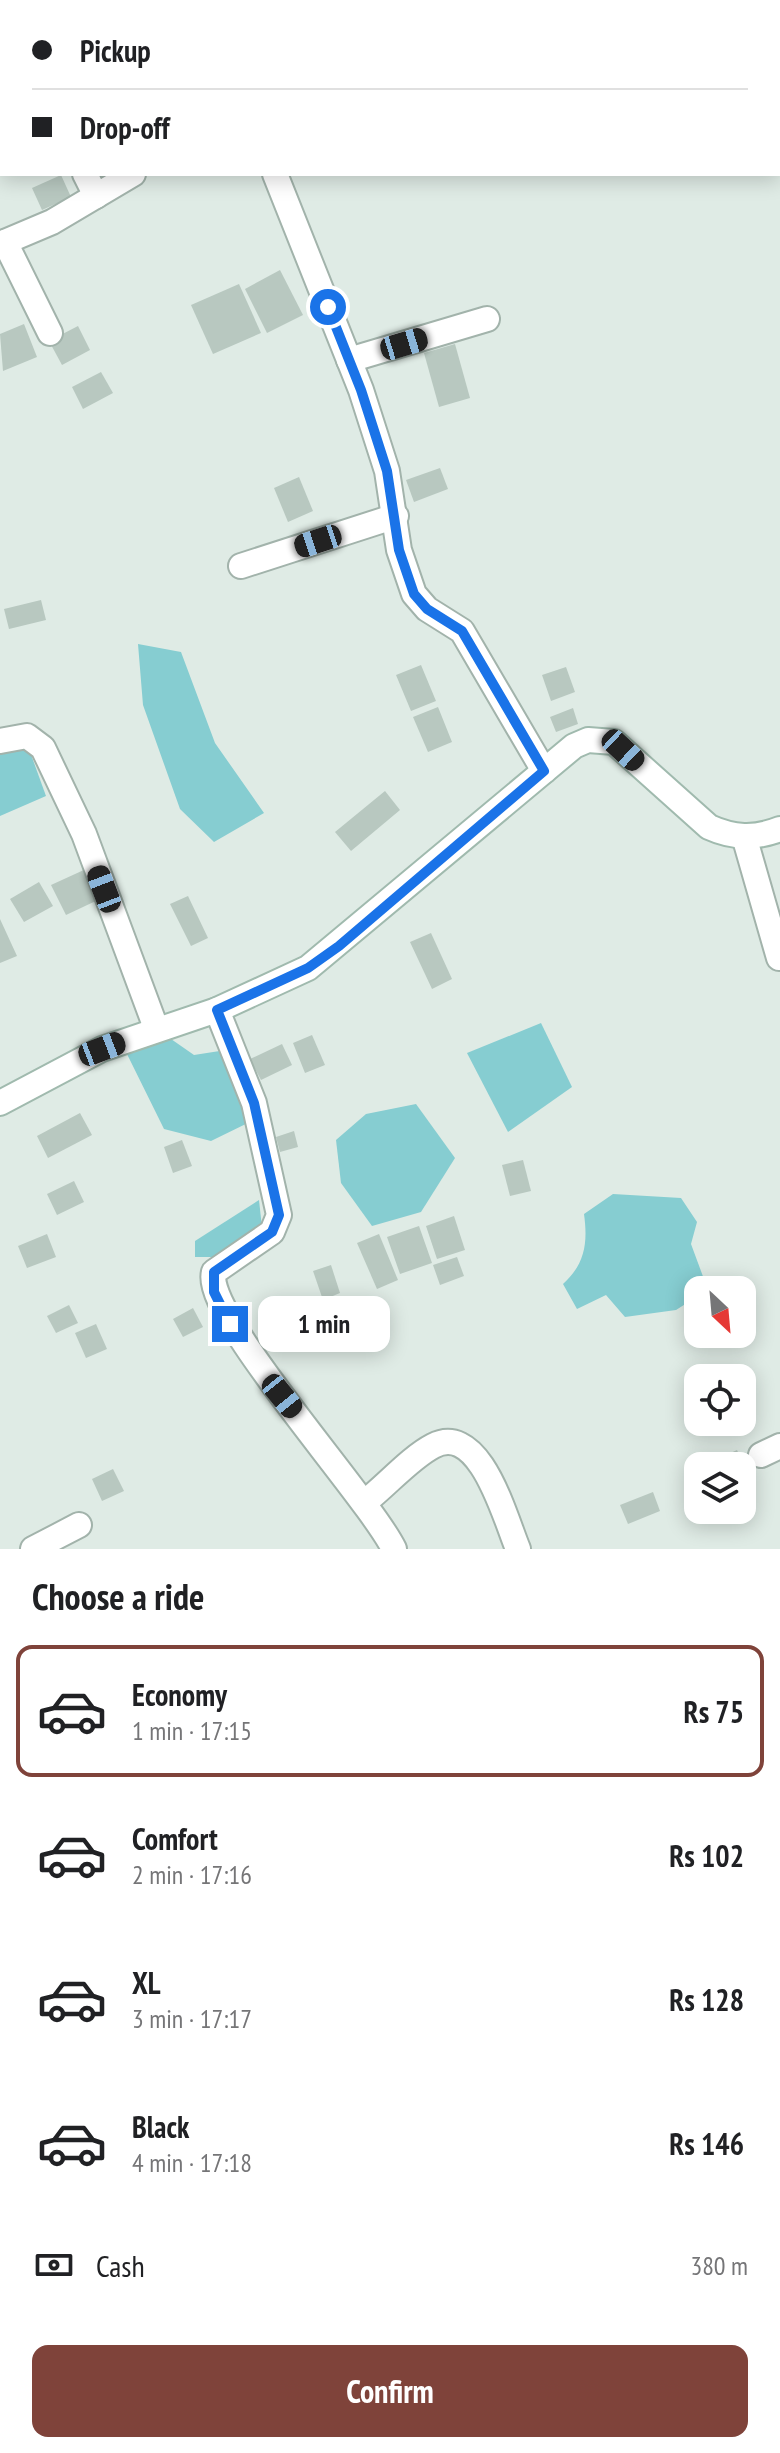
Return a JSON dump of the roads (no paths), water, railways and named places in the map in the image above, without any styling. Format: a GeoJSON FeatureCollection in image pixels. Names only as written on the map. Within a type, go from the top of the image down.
{"type":"FeatureCollection","features":[{"type":"Feature","properties":{"kind":"street"},"geometry":{"type":"LineString","coordinates":[[86,176],[96,196]]}},
{"type":"Feature","properties":{"kind":"street"},"geometry":{"type":"LineString","coordinates":[[50,333],[2,243],[52,222],[130,176]]}},
{"type":"Feature","properties":{"kind":"street"},"geometry":{"type":"LineString","coordinates":[[276,176],[349,360],[387,471],[399,550],[414,594],[427,609],[462,631],[544,771]]}},
{"type":"Feature","properties":{"kind":"street"},"geometry":{"type":"LineString","coordinates":[[349,360],[487,319]]}},
{"type":"Feature","properties":{"kind":"street"},"geometry":{"type":"LineString","coordinates":[[241,566],[396,516]]}},
{"type":"Feature","properties":{"kind":"street"},"geometry":{"type":"LineString","coordinates":[[0,741],[27,736],[43,748],[84,834],[156,1028]]}},
{"type":"Feature","properties":{"kind":"street"},"geometry":{"type":"LineString","coordinates":[[0,1103],[102,1049],[156,1028],[217,1010],[308,968],[339,946],[574,746],[588,740],[614,742],[693,815],[728,835],[744,836],[780,829]]}},
{"type":"Feature","properties":{"kind":"street"},"geometry":{"type":"LineString","coordinates":[[744,836],[779,958]]}},
{"type":"Feature","properties":{"kind":"street"},"geometry":{"type":"LineString","coordinates":[[217,1010],[254,1103],[279,1215],[272,1232],[214,1272],[214,1292],[230,1324],[263,1372],[365,1502],[394,1549]]}},
{"type":"Feature","properties":{"kind":"street"},"geometry":{"type":"LineString","coordinates":[[365,1502],[426,1451],[450,1440],[466,1446],[479,1458],[518,1549]]}},
{"type":"Feature","properties":{"kind":"street"},"geometry":{"type":"LineString","coordinates":[[33,1549],[79,1525]]}},
{"type":"Feature","properties":{"kind":"water"},"geometry":{"type":"Polygon","coordinates":[[[138,644],[181,652],[215,743],[264,813],[214,842],[180,809],[143,705],[138,644]]]}},
{"type":"Feature","properties":{"kind":"water"},"geometry":{"type":"Polygon","coordinates":[[[29,749],[46,796],[0,816],[0,751],[29,749]]]}},
{"type":"Feature","properties":{"kind":"water"},"geometry":{"type":"Polygon","coordinates":[[[541,1023],[572,1087],[508,1132],[467,1053],[541,1023]]]}},
{"type":"Feature","properties":{"kind":"water"},"geometry":{"type":"Polygon","coordinates":[[[171,1039],[194,1055],[226,1050],[256,1119],[211,1141],[164,1129],[125,1050],[171,1039]]]}},
{"type":"Feature","properties":{"kind":"water"},"geometry":{"type":"Polygon","coordinates":[[[416,1104],[455,1158],[421,1212],[372,1226],[341,1183],[336,1140],[366,1114],[416,1104]]]}},
{"type":"Feature","properties":{"kind":"water"},"geometry":{"type":"Polygon","coordinates":[[[613,1194],[681,1198],[697,1222],[691,1244],[703,1276],[684,1276],[684,1305],[676,1310],[625,1317],[606,1295],[577,1309],[563,1284],[576,1269],[583,1252],[586,1234],[584,1214],[613,1194]]]}},
{"type":"Feature","properties":{"kind":"water"},"geometry":{"type":"Polygon","coordinates":[[[259,1200],[263,1237],[241,1257],[195,1257],[195,1241],[259,1200]]]}}]}
